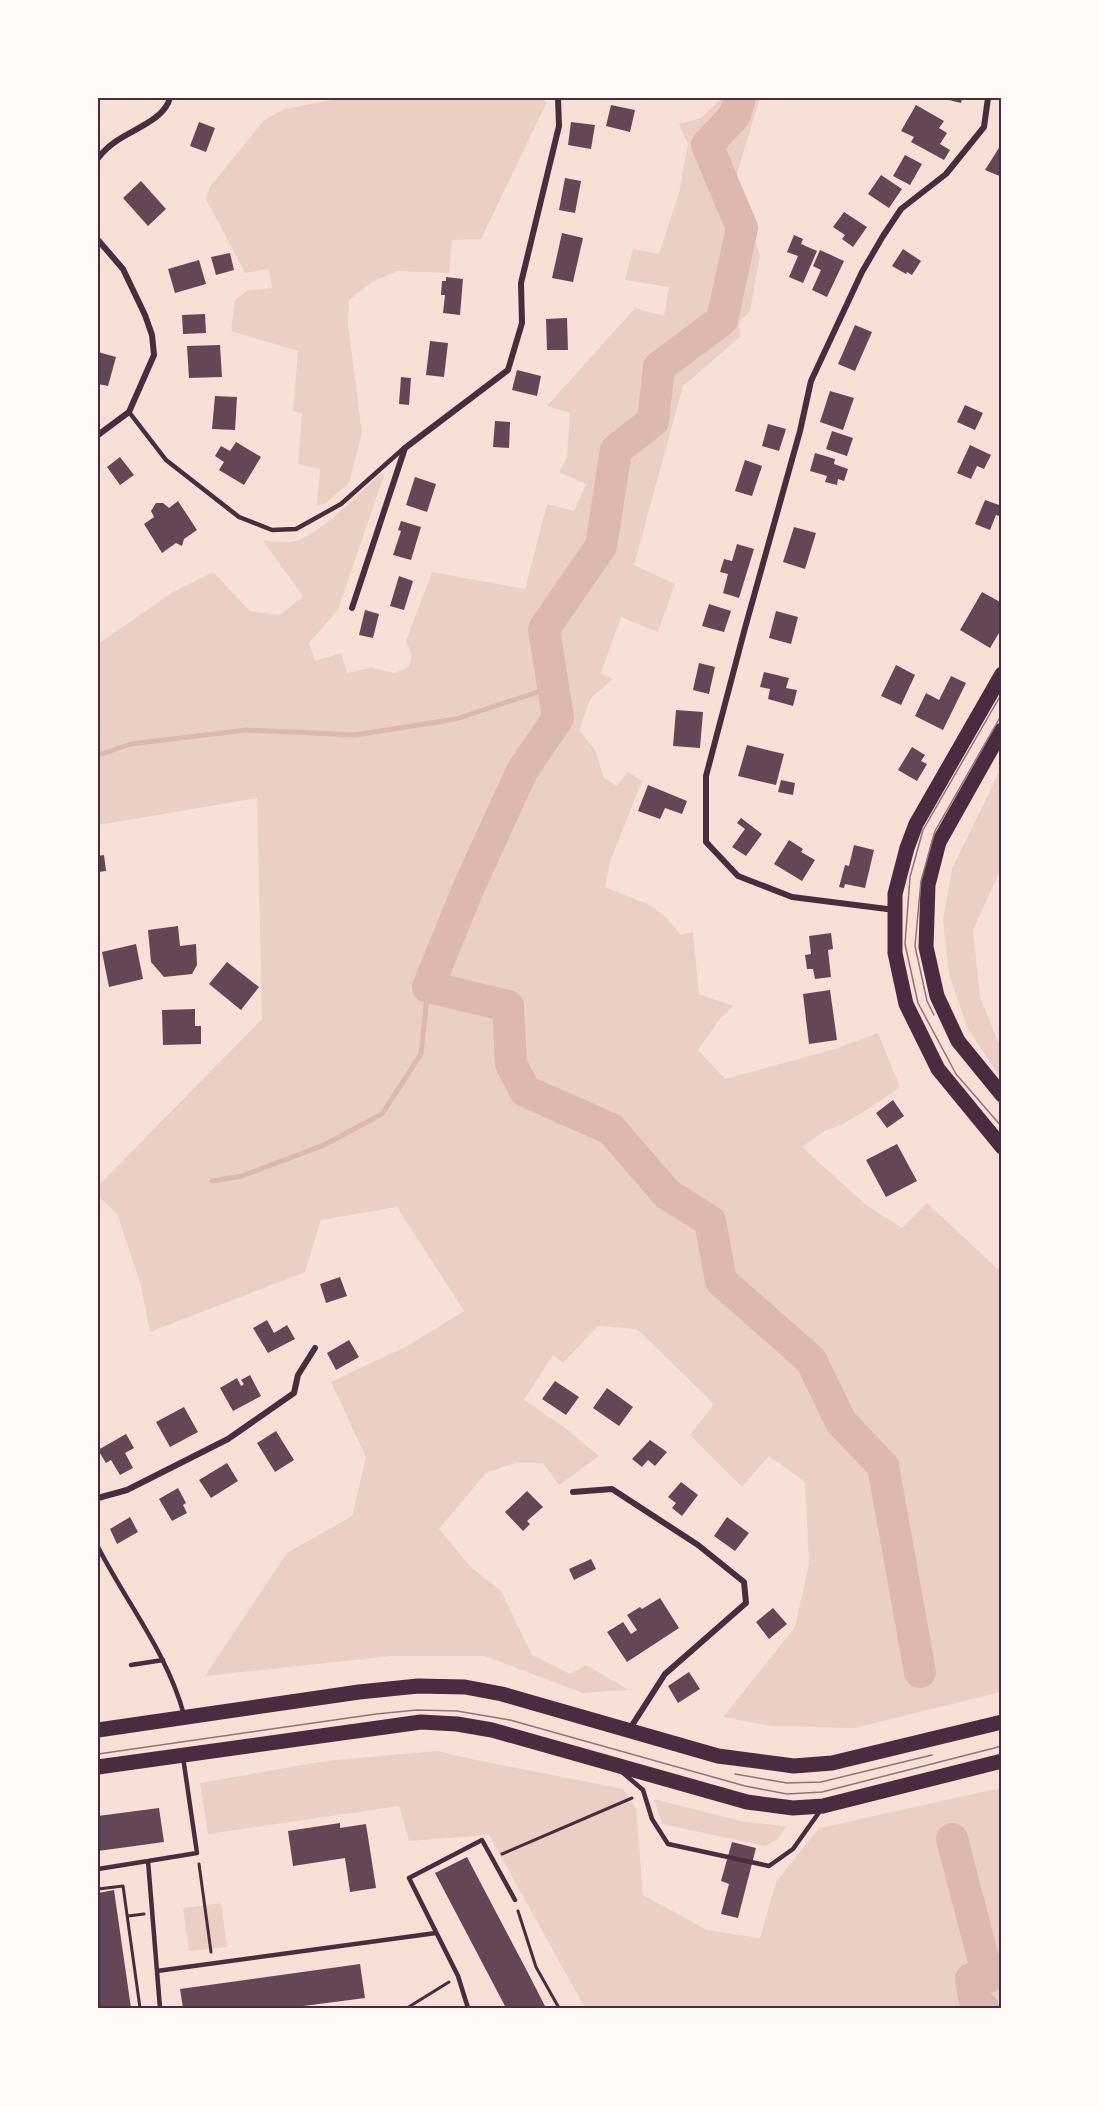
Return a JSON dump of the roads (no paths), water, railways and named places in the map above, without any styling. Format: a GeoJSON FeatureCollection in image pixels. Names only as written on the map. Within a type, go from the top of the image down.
{"type":"FeatureCollection","features":[{"type":"Feature","properties":{"kind":"main road"},"geometry":{"type":"LineString","coordinates":[[1002,674],[916,824],[895,894],[896,953],[906,1004],[938,1069],[1002,1147]]}},
{"type":"Feature","properties":{"kind":"main road"},"geometry":{"type":"LineString","coordinates":[[1002,730],[939,842],[928,885],[926,947],[937,996],[958,1041],[1002,1095]]}},
{"type":"Feature","properties":{"kind":"main road"},"geometry":{"type":"LineString","coordinates":[[98,1730],[359,1692],[430,1686],[465,1687],[502,1694],[718,1756],[794,1766],[832,1763],[1002,1722]]}},
{"type":"Feature","properties":{"kind":"main road"},"geometry":{"type":"LineString","coordinates":[[98,1767],[421,1722],[457,1724],[492,1730],[747,1802],[793,1808],[823,1806],[1002,1761]]}},
{"type":"Feature","properties":{"kind":"street"},"geometry":{"type":"LineString","coordinates":[[98,158],[114,142],[149,122],[168,106],[170,98]]}},
{"type":"Feature","properties":{"kind":"street"},"geometry":{"type":"LineString","coordinates":[[352,608],[405,448],[508,370],[522,322],[521,283],[559,126],[558,98]]}},
{"type":"Feature","properties":{"kind":"street"},"geometry":{"type":"LineString","coordinates":[[895,910],[792,897],[738,876],[706,842],[706,776],[800,431],[811,381],[862,272],[884,236],[901,209],[946,174],[984,127],[988,98]]}},
{"type":"Feature","properties":{"kind":"street"},"geometry":{"type":"LineString","coordinates":[[98,240],[123,269],[146,315],[152,335],[154,355],[129,412],[98,435]]}},
{"type":"Feature","properties":{"kind":"street"},"geometry":{"type":"LineString","coordinates":[[98,1498],[127,1490],[228,1439],[294,1393],[298,1375],[315,1348]]}},
{"type":"Feature","properties":{"kind":"street"},"geometry":{"type":"LineString","coordinates":[[573,1492],[612,1489],[698,1545],[744,1582],[746,1603],[665,1674],[629,1730]]}},
{"type":"Feature","properties":{"kind":"lane"},"geometry":{"type":"LineString","coordinates":[[129,412],[166,460],[240,517],[272,530],[296,529],[341,504],[405,448]]}},
{"type":"Feature","properties":{"kind":"lane"},"geometry":{"type":"LineString","coordinates":[[98,1547],[163,1660],[181,1700],[185,1717]]}},
{"type":"Feature","properties":{"kind":"lane"},"geometry":{"type":"LineString","coordinates":[[131,1665],[163,1660]]}},
{"type":"Feature","properties":{"kind":"lane"},"geometry":{"type":"LineString","coordinates":[[98,1869],[198,1853],[182,1755]]}},
{"type":"Feature","properties":{"kind":"lane"},"geometry":{"type":"LineString","coordinates":[[610,1762],[643,1790],[652,1819],[668,1844],[770,1866],[793,1849],[823,1806]]}},
{"type":"Feature","properties":{"kind":"lane"},"geometry":{"type":"LineString","coordinates":[[468,2008],[458,1976],[408,1878],[482,1840],[515,1900]]}},
{"type":"Feature","properties":{"kind":"lane"},"geometry":{"type":"LineString","coordinates":[[148,1861],[160,2008]]}},
{"type":"Feature","properties":{"kind":"lane"},"geometry":{"type":"LineString","coordinates":[[157,1971],[436,1933]]}},
{"type":"Feature","properties":{"kind":"waterway"},"geometry":{"type":"LineString","coordinates":[[740,98],[735,115],[707,145],[742,228],[722,320],[659,367],[653,421],[616,450],[601,546],[544,629],[558,718],[522,771],[468,889],[428,987],[508,1006],[511,1064],[525,1091],[611,1129],[667,1194],[710,1221],[721,1281],[811,1360],[841,1422],[883,1466],[920,1672]]}},
{"type":"Feature","properties":{"kind":"waterway"},"geometry":{"type":"LineString","coordinates":[[98,755],[131,744],[246,730],[355,735],[456,719],[553,687]]}},
{"type":"Feature","properties":{"kind":"waterway"},"geometry":{"type":"LineString","coordinates":[[212,1181],[242,1176],[324,1145],[382,1114],[421,1054],[428,987]]}},
{"type":"Feature","properties":{"kind":"waterway"},"geometry":{"type":"LineString","coordinates":[[952,1839],[988,1977],[971,1979],[974,1998],[983,2008]]}},
{"type":"Feature","properties":{"kind":"tram line"},"geometry":{"type":"LineString","coordinates":[[1002,693],[923,830],[910,877],[905,944],[918,1003],[956,1074],[1002,1127]]}},
{"type":"Feature","properties":{"kind":"tram line"},"geometry":{"type":"LineString","coordinates":[[934,1015],[927,1001],[915,946],[921,881],[935,831],[1002,714]]}},
{"type":"Feature","properties":{"kind":"tram line"},"geometry":{"type":"LineString","coordinates":[[98,1754],[376,1714],[417,1710],[457,1711],[510,1720],[745,1786],[787,1794],[822,1792],[1002,1746]]}},
{"type":"Feature","properties":{"kind":"tram line"},"geometry":{"type":"LineString","coordinates":[[735,1774],[787,1783],[821,1782],[932,1755]]}}]}
